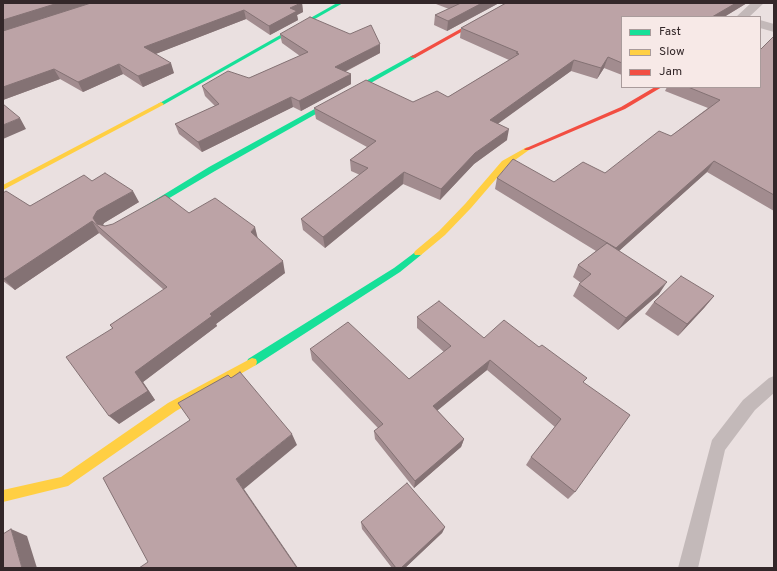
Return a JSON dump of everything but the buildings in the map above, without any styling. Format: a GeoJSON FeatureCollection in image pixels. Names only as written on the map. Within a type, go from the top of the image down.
{"type":"FeatureCollection","features":[{"type":"Feature","properties":{"kind":"street"},"geometry":{"type":"LineString","coordinates":[[3,188],[114,130],[341,3]]}},
{"type":"Feature","properties":{"kind":"street"},"geometry":{"type":"LineString","coordinates":[[132,217],[212,168],[511,3]]}},
{"type":"Feature","properties":{"kind":"street"},"geometry":{"type":"LineString","coordinates":[[743,16],[758,3]]}},
{"type":"Feature","properties":{"kind":"street"},"geometry":{"type":"LineString","coordinates":[[761,24],[774,28]]}},
{"type":"Feature","properties":{"kind":"street"},"geometry":{"type":"LineString","coordinates":[[3,496],[64,482],[172,407],[226,378],[322,319],[397,270],[442,233],[468,206],[505,163],[527,149],[623,108],[657,88]]}},
{"type":"Feature","properties":{"kind":"lane"},"geometry":{"type":"LineString","coordinates":[[688,568],[718,446],[749,405],[774,383]]}},
{"type":"Feature","properties":{"kind":"traffic: fast"},"geometry":{"type":"LineString","coordinates":[[161,104],[341,3]]}},
{"type":"Feature","properties":{"kind":"traffic: fast"},"geometry":{"type":"LineString","coordinates":[[141,211],[212,169],[413,57]]}},
{"type":"Feature","properties":{"kind":"traffic: fast"},"geometry":{"type":"LineString","coordinates":[[252,362],[397,270],[418,253]]}},
{"type":"Feature","properties":{"kind":"traffic: slow"},"geometry":{"type":"LineString","coordinates":[[3,188],[161,104]]}},
{"type":"Feature","properties":{"kind":"traffic: slow"},"geometry":{"type":"LineString","coordinates":[[418,253],[442,233],[468,206],[505,163],[527,149]]}},
{"type":"Feature","properties":{"kind":"traffic: slow"},"geometry":{"type":"LineString","coordinates":[[3,496],[64,482],[172,407],[252,362]]}},
{"type":"Feature","properties":{"kind":"traffic: jam"},"geometry":{"type":"LineString","coordinates":[[413,57],[511,3]]}},
{"type":"Feature","properties":{"kind":"traffic: jam"},"geometry":{"type":"LineString","coordinates":[[527,149],[623,108],[657,88]]}}]}
